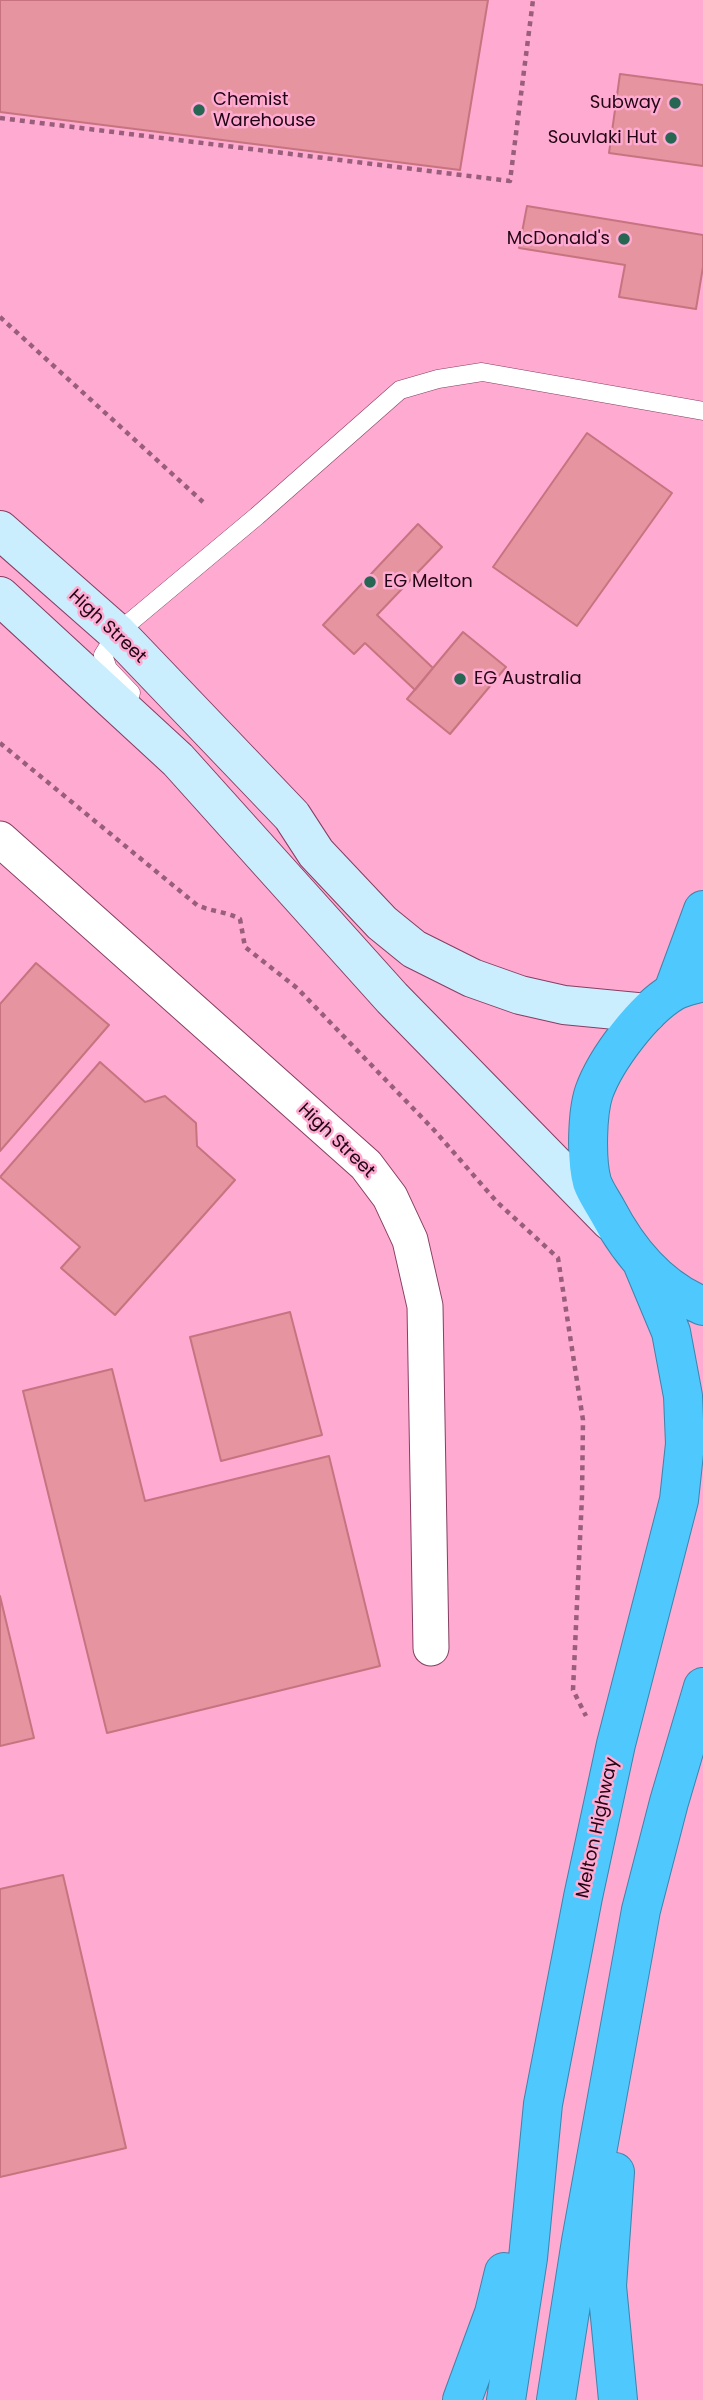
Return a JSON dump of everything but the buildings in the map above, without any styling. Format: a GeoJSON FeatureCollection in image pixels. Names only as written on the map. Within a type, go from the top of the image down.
{"type":"FeatureCollection","features":[{"type":"Feature","properties":{"kind":"highway","name":"Melton Highway"},"geometry":{"type":"LineString","coordinates":[[506,2400],[528,2258],[543,2104],[616,1744],[679,1500],[685,1444],[683,1396],[671,1332],[643,1265],[616,1228],[592,1182],[587,1143],[594,1092],[620,1044],[674,996],[703,910]]}},
{"type":"Feature","properties":{"kind":"highway","name":"Melton Highway"},"geometry":{"type":"LineString","coordinates":[[643,1265],[682,1297],[703,1306]]}},
{"type":"Feature","properties":{"kind":"highway"},"geometry":{"type":"LineString","coordinates":[[556,2400],[581,2241],[630,1968],[662,1829],[703,1687]]}},
{"type":"Feature","properties":{"kind":"highway"},"geometry":{"type":"LineString","coordinates":[[618,2400],[607,2286],[630,1968]]}},
{"type":"Feature","properties":{"kind":"highway"},"geometry":{"type":"LineString","coordinates":[[462,2400],[494,2313],[543,2104]]}},
{"type":"Feature","properties":{"kind":"main road","name":"High Street"},"geometry":{"type":"LineString","coordinates":[[0,530],[117,634],[292,816],[316,853],[373,913],[414,949],[472,978],[520,995],[564,1005],[674,996]]}},
{"type":"Feature","properties":{"kind":"main road"},"geometry":{"type":"LineString","coordinates":[[0,596],[178,760],[392,998],[616,1228]]}},
{"type":"Feature","properties":{"kind":"street","name":"High Street"},"geometry":{"type":"LineString","coordinates":[[0,839],[366,1165],[390,1196],[410,1240],[425,1306],[431,1648]]}},
{"type":"Feature","properties":{"kind":"lane"},"geometry":{"type":"LineString","coordinates":[[178,760],[172,735],[108,668],[103,655],[117,634],[329,455],[400,390],[438,379],[482,372],[703,411]]}},
{"type":"Feature","properties":{"kind":"path"},"geometry":{"type":"LineString","coordinates":[[0,118],[510,181],[533,0]]}},
{"type":"Feature","properties":{"kind":"path"},"geometry":{"type":"LineString","coordinates":[[0,317],[203,502]]}},
{"type":"Feature","properties":{"kind":"place","name":"Subway"},"geometry":{"type":"Point","coordinates":[675,103]}},
{"type":"Feature","properties":{"kind":"place","name":"Chemist Warehouse"},"geometry":{"type":"Point","coordinates":[199,110]}},
{"type":"Feature","properties":{"kind":"place","name":"Souvlaki Hut"},"geometry":{"type":"Point","coordinates":[671,138]}},
{"type":"Feature","properties":{"kind":"place","name":"McDonald's"},"geometry":{"type":"Point","coordinates":[624,239]}},
{"type":"Feature","properties":{"kind":"place","name":"EG Melton"},"geometry":{"type":"Point","coordinates":[370,582]}},
{"type":"Feature","properties":{"kind":"place","name":"EG Australia"},"geometry":{"type":"Point","coordinates":[460,679]}}]}
